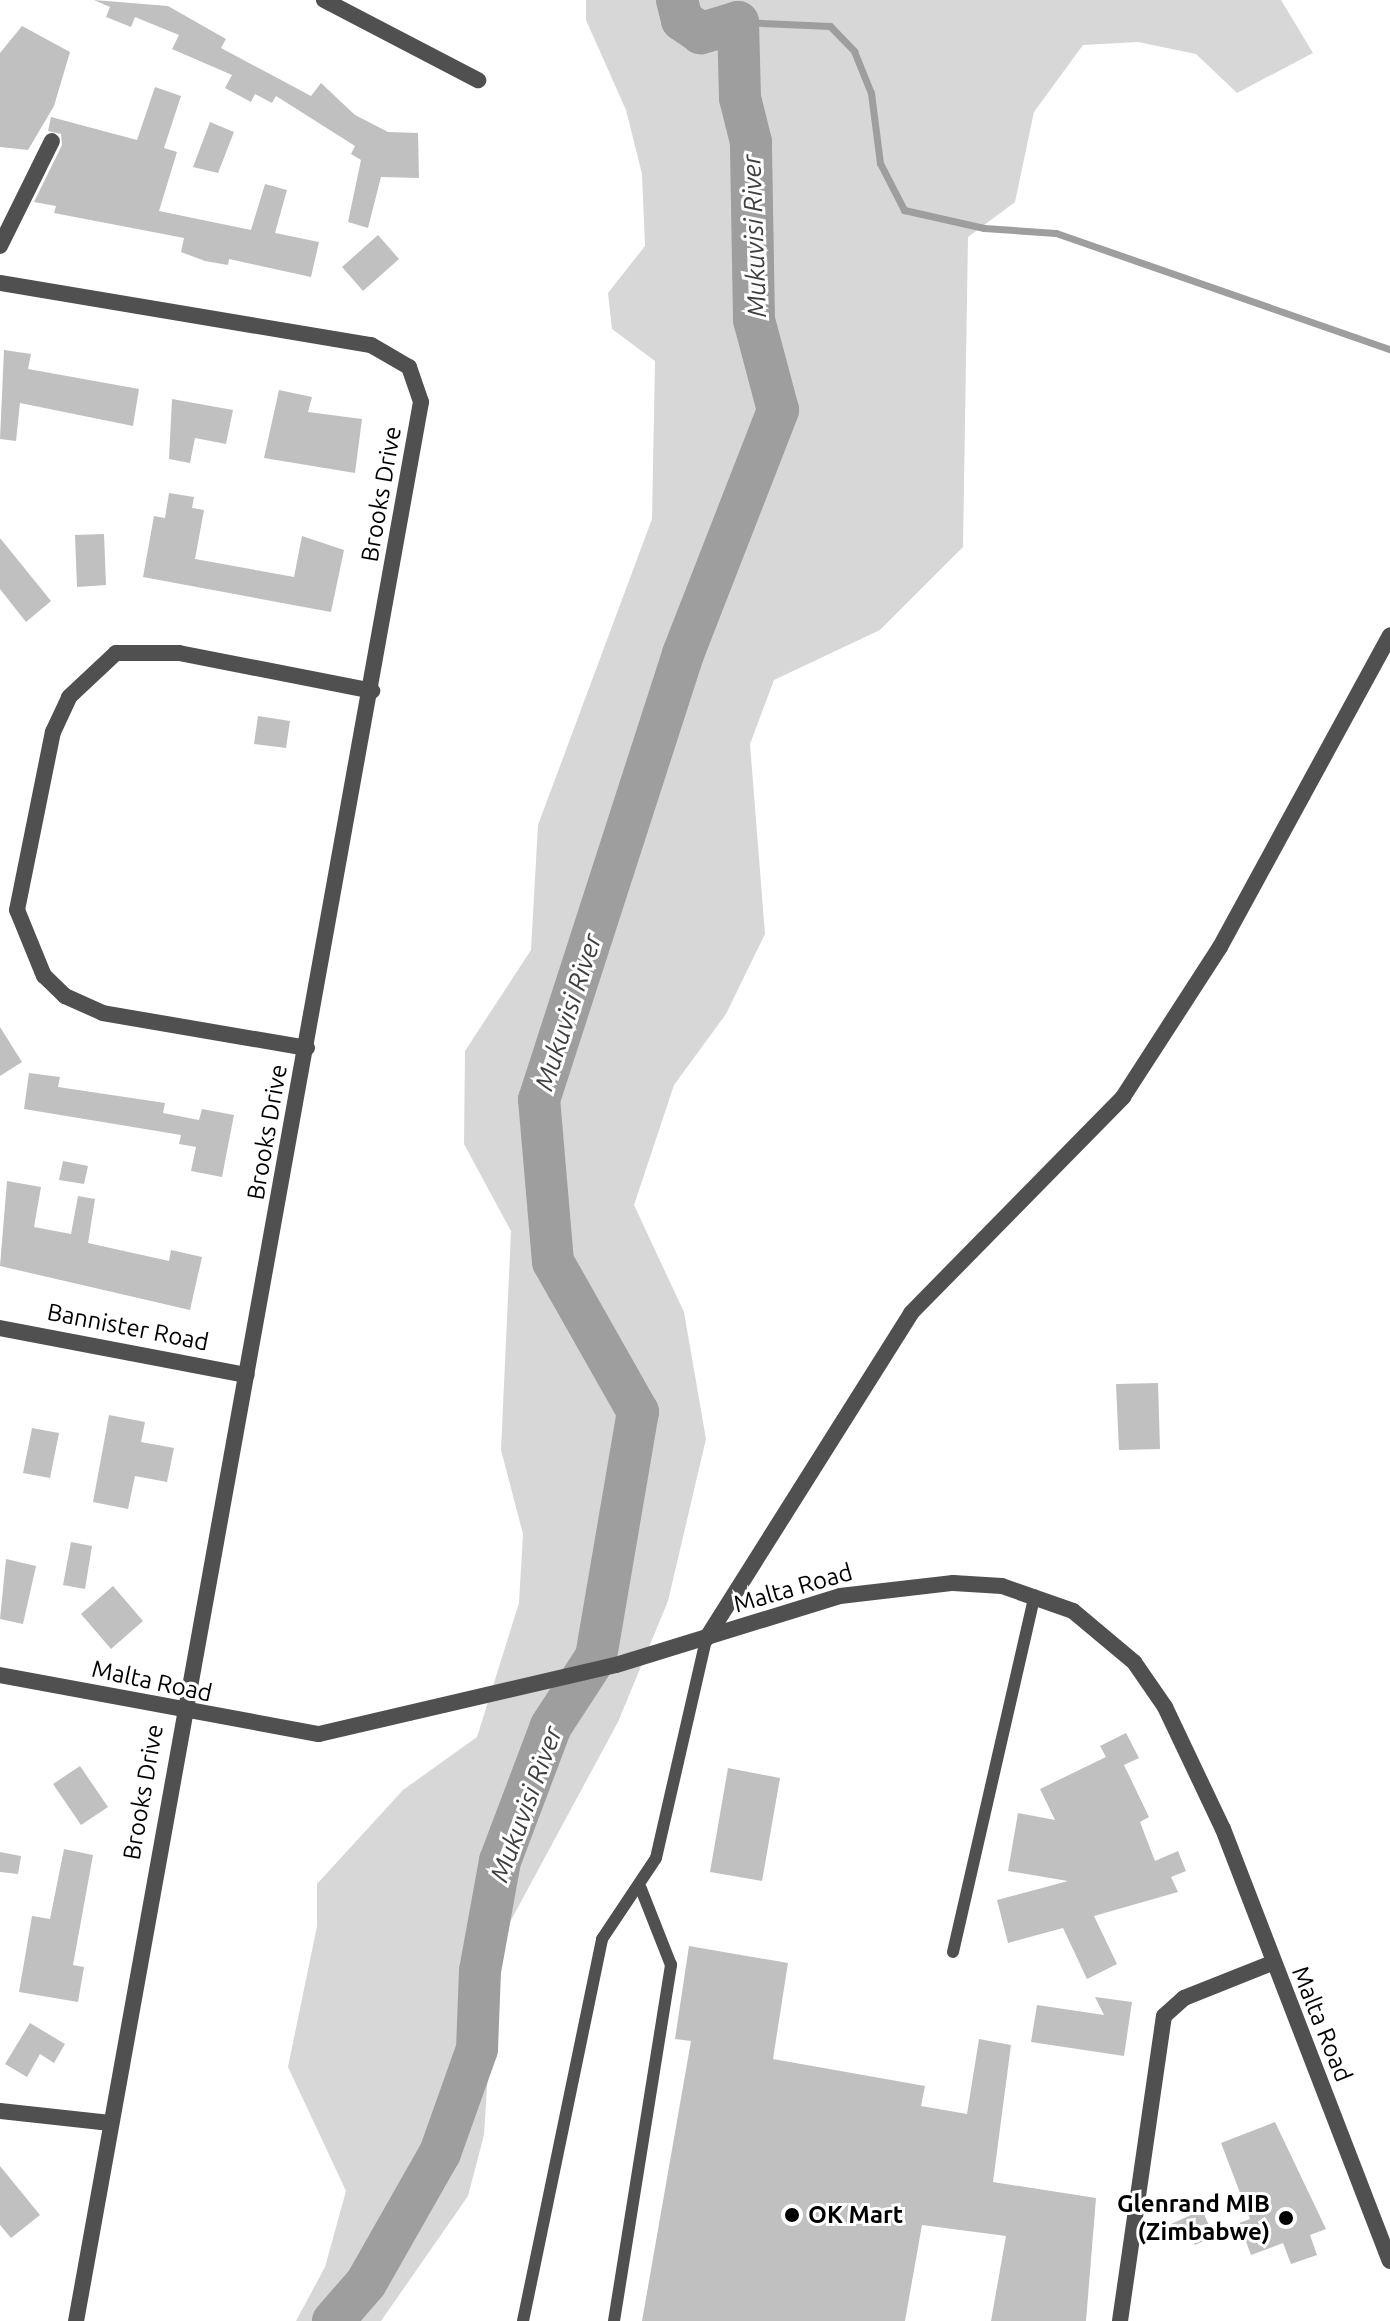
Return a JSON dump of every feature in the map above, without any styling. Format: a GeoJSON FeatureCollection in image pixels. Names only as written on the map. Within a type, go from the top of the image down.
{"type":"FeatureCollection","features":[{"type":"Feature","properties":{"kind":"street"},"geometry":{"type":"LineString","coordinates":[[324,0],[478,80]]}},
{"type":"Feature","properties":{"kind":"street"},"geometry":{"type":"LineString","coordinates":[[0,246],[52,141]]}},
{"type":"Feature","properties":{"kind":"street","name":"Brooks Drive"},"geometry":{"type":"LineString","coordinates":[[0,283],[371,345],[409,367],[421,402],[307,1048],[181,1712],[76,2321]]}},
{"type":"Feature","properties":{"kind":"street"},"geometry":{"type":"LineString","coordinates":[[706,1639],[911,1313],[1123,1097],[1220,947],[1390,635]]}},
{"type":"Feature","properties":{"kind":"street"},"geometry":{"type":"LineString","coordinates":[[307,1048],[103,1013],[65,996],[44,976],[17,910],[53,732],[69,697],[116,653],[179,653],[372,691]]}},
{"type":"Feature","properties":{"kind":"street","name":"Bannister Road"},"geometry":{"type":"LineString","coordinates":[[0,1328],[247,1375]]}},
{"type":"Feature","properties":{"kind":"street","name":"Malta Road"},"geometry":{"type":"LineString","coordinates":[[0,1675],[181,1712],[319,1734],[616,1665],[840,1596],[909,1585],[990,1585],[1035,1595],[1113,1640],[1165,1707],[1223,1829],[1272,1963],[1390,2261]]}},
{"type":"Feature","properties":{"kind":"street"},"geometry":{"type":"LineString","coordinates":[[1120,2321],[1164,2016],[1184,1998],[1272,1963]]}},
{"type":"Feature","properties":{"kind":"street"},"geometry":{"type":"LineString","coordinates":[[0,2111],[110,2123]]}},
{"type":"Feature","properties":{"kind":"lane"},"geometry":{"type":"LineString","coordinates":[[953,1952],[1035,1595]]}},
{"type":"Feature","properties":{"kind":"lane"},"geometry":{"type":"LineString","coordinates":[[523,2321],[602,1939],[641,1889],[667,1827],[706,1639]]}},
{"type":"Feature","properties":{"kind":"lane"},"geometry":{"type":"LineString","coordinates":[[614,2321],[671,1965],[641,1889]]}},
{"type":"Feature","properties":{"kind":"shaded area"},"geometry":{"type":"Polygon","coordinates":[[[586,0],[1281,0],[1313,53],[1237,93],[1196,54],[1138,42],[1083,45],[1034,112],[1015,202],[968,237],[963,547],[880,630],[774,680],[750,744],[765,934],[726,1014],[674,1085],[634,1205],[684,1312],[706,1439],[668,1601],[618,1722],[496,1948],[484,2135],[468,2196],[381,2321],[296,2321],[325,2267],[346,2191],[288,2067],[317,1926],[317,1884],[403,1790],[477,1737],[519,1603],[523,1534],[501,1450],[511,1231],[464,1144],[465,1051],[531,950],[538,825],[652,519],[655,361],[612,329],[608,293],[645,246],[642,174],[626,110],[586,20],[586,0]]]}},
{"type":"Feature","properties":{"kind":"building"},"geometry":{"type":"Polygon","coordinates":[[[94,0],[168,6],[226,39],[221,48],[311,96],[321,83],[355,115],[388,132],[418,133],[419,178],[381,177],[368,228],[348,222],[361,160],[351,154],[355,146],[276,96],[272,103],[255,94],[251,102],[225,88],[232,75],[172,49],[179,35],[135,17],[131,27],[106,17],[110,7],[94,0]]]}},
{"type":"Feature","properties":{"kind":"building"},"geometry":{"type":"Polygon","coordinates":[[[22,26],[70,52],[54,106],[28,150],[0,147],[0,53],[22,26]]]}},
{"type":"Feature","properties":{"kind":"building"},"geometry":{"type":"Polygon","coordinates":[[[155,87],[181,96],[164,148],[177,152],[159,211],[251,230],[265,184],[287,190],[275,233],[319,242],[311,277],[229,259],[228,265],[205,261],[181,252],[184,238],[54,213],[56,206],[34,202],[62,145],[61,134],[48,131],[51,117],[137,140],[155,87]]]}},
{"type":"Feature","properties":{"kind":"building"},"geometry":{"type":"Polygon","coordinates":[[[210,122],[234,132],[218,173],[193,167],[210,122]]]}},
{"type":"Feature","properties":{"kind":"building"},"geometry":{"type":"Polygon","coordinates":[[[378,235],[399,259],[363,291],[342,267],[378,235]]]}},
{"type":"Feature","properties":{"kind":"building"},"geometry":{"type":"Polygon","coordinates":[[[4,350],[31,354],[28,369],[139,389],[133,426],[20,403],[16,441],[0,439],[4,350]]]}},
{"type":"Feature","properties":{"kind":"building"},"geometry":{"type":"Polygon","coordinates":[[[279,390],[312,397],[308,412],[362,419],[355,473],[264,458],[279,390]]]}},
{"type":"Feature","properties":{"kind":"building"},"geometry":{"type":"Polygon","coordinates":[[[172,399],[233,410],[226,444],[195,438],[190,463],[169,459],[172,399]]]}},
{"type":"Feature","properties":{"kind":"building"},"geometry":{"type":"Polygon","coordinates":[[[169,493],[194,497],[192,508],[204,510],[195,559],[294,577],[302,536],[344,550],[331,612],[143,577],[154,516],[165,518],[169,493]]]}},
{"type":"Feature","properties":{"kind":"building"},"geometry":{"type":"Polygon","coordinates":[[[104,534],[106,585],[77,587],[75,535],[104,534]]]}},
{"type":"Feature","properties":{"kind":"building"},"geometry":{"type":"Polygon","coordinates":[[[0,538],[51,601],[26,622],[0,589],[0,538]]]}},
{"type":"Feature","properties":{"kind":"building"},"geometry":{"type":"Polygon","coordinates":[[[258,716],[290,721],[286,748],[254,744],[258,716]]]}},
{"type":"Feature","properties":{"kind":"building"},"geometry":{"type":"Polygon","coordinates":[[[0,1027],[22,1062],[0,1076],[0,1027]]]}},
{"type":"Feature","properties":{"kind":"building"},"geometry":{"type":"Polygon","coordinates":[[[29,1073],[60,1077],[58,1087],[165,1103],[163,1113],[199,1120],[202,1109],[234,1115],[222,1177],[191,1171],[196,1147],[179,1144],[181,1135],[24,1109],[29,1073]]]}},
{"type":"Feature","properties":{"kind":"building"},"geometry":{"type":"Polygon","coordinates":[[[63,1161],[88,1166],[84,1184],[59,1180],[63,1161]]]}},
{"type":"Feature","properties":{"kind":"building"},"geometry":{"type":"Polygon","coordinates":[[[7,1181],[41,1187],[34,1227],[71,1234],[78,1196],[95,1199],[88,1243],[169,1261],[171,1250],[202,1257],[190,1310],[0,1266],[7,1181]]]}},
{"type":"Feature","properties":{"kind":"building"},"geometry":{"type":"Polygon","coordinates":[[[1158,1383],[1160,1449],[1119,1450],[1116,1384],[1158,1383]]]}},
{"type":"Feature","properties":{"kind":"building"},"geometry":{"type":"Polygon","coordinates":[[[109,1415],[145,1422],[141,1442],[174,1448],[167,1482],[135,1476],[128,1509],[93,1502],[109,1415]]]}},
{"type":"Feature","properties":{"kind":"building"},"geometry":{"type":"Polygon","coordinates":[[[32,1428],[59,1433],[50,1478],[23,1473],[32,1428]]]}},
{"type":"Feature","properties":{"kind":"building"},"geometry":{"type":"Polygon","coordinates":[[[71,1542],[92,1546],[85,1589],[63,1585],[71,1542]]]}},
{"type":"Feature","properties":{"kind":"building"},"geometry":{"type":"Polygon","coordinates":[[[6,1559],[36,1566],[23,1624],[0,1619],[6,1559]]]}},
{"type":"Feature","properties":{"kind":"building"},"geometry":{"type":"Polygon","coordinates":[[[113,1586],[143,1621],[111,1649],[81,1614],[113,1586]]]}},
{"type":"Feature","properties":{"kind":"building"},"geometry":{"type":"Polygon","coordinates":[[[1126,1733],[1139,1758],[1124,1765],[1149,1817],[1140,1822],[1155,1861],[1178,1851],[1186,1871],[1171,1877],[1178,1892],[1094,1916],[1117,1964],[1087,1979],[1063,1928],[1008,1943],[997,1900],[1068,1881],[1008,1871],[1018,1813],[1055,1820],[1040,1789],[1106,1757],[1100,1746],[1126,1733]]]}},
{"type":"Feature","properties":{"kind":"building"},"geometry":{"type":"Polygon","coordinates":[[[80,1766],[108,1807],[81,1825],[53,1784],[80,1766]]]}},
{"type":"Feature","properties":{"kind":"building"},"geometry":{"type":"Polygon","coordinates":[[[728,1768],[780,1778],[762,1881],[710,1872],[728,1768]]]}},
{"type":"Feature","properties":{"kind":"building"},"geometry":{"type":"Polygon","coordinates":[[[64,1849],[93,1855],[73,1965],[84,1967],[78,2002],[19,1992],[32,1916],[50,1919],[64,1849]]]}},
{"type":"Feature","properties":{"kind":"building"},"geometry":{"type":"Polygon","coordinates":[[[0,1852],[21,1856],[18,1874],[0,1872],[0,1852]]]}},
{"type":"Feature","properties":{"kind":"building","name":"OK Mart"},"geometry":{"type":"Polygon","coordinates":[[[689,1946],[788,1963],[773,2059],[925,2086],[921,2106],[967,2114],[979,2039],[1011,2045],[993,2182],[1096,2198],[1086,2321],[991,2321],[1006,2236],[922,2225],[905,2321],[642,2321],[691,2041],[675,2039],[689,1946]]]}},
{"type":"Feature","properties":{"kind":"building"},"geometry":{"type":"Polygon","coordinates":[[[1095,1997],[1132,2002],[1124,2056],[1031,2042],[1037,2005],[1104,2015],[1095,1997]]]}},
{"type":"Feature","properties":{"kind":"building"},"geometry":{"type":"Polygon","coordinates":[[[30,2023],[65,2044],[54,2063],[40,2054],[27,2077],[5,2064],[30,2023]]]}},
{"type":"Feature","properties":{"kind":"building"},"geometry":{"type":"Polygon","coordinates":[[[1275,2122],[1326,2229],[1310,2235],[1317,2255],[1291,2264],[1283,2243],[1251,2255],[1239,2223],[1250,2219],[1221,2143],[1275,2122]]]}},
{"type":"Feature","properties":{"kind":"building"},"geometry":{"type":"Polygon","coordinates":[[[0,2166],[40,2215],[11,2238],[0,2225],[0,2166]]]}},
{"type":"Feature","properties":{"kind":"building"},"geometry":{"type":"Polygon","coordinates":[[[1202,2210],[1214,2236],[1195,2245],[1191,2237],[1180,2242],[1171,2224],[1202,2210]]]}},
{"type":"Feature","properties":{"kind":"waterway","name":"Mukuvisi River"},"geometry":{"type":"LineString","coordinates":[[333,2321],[366,2283],[440,2153],[477,2049],[480,1971],[500,1861],[551,1726],[596,1657],[638,1412],[553,1262],[539,1100],[683,654],[778,410],[754,320],[751,142],[740,98],[738,22],[701,33],[682,20],[677,0]]}},
{"type":"Feature","properties":{"kind":"waterway"},"geometry":{"type":"LineString","coordinates":[[738,22],[830,26],[854,51],[871,93],[880,163],[904,210],[984,228],[1056,233],[1390,349]]}},
{"type":"Feature","properties":{"kind":"place","name":"OK Mart"},"geometry":{"type":"Point","coordinates":[792,2215]}},
{"type":"Feature","properties":{"kind":"place","name":"Glenrand MIB (Zimbabwe)"},"geometry":{"type":"Point","coordinates":[1286,2218]}}]}
